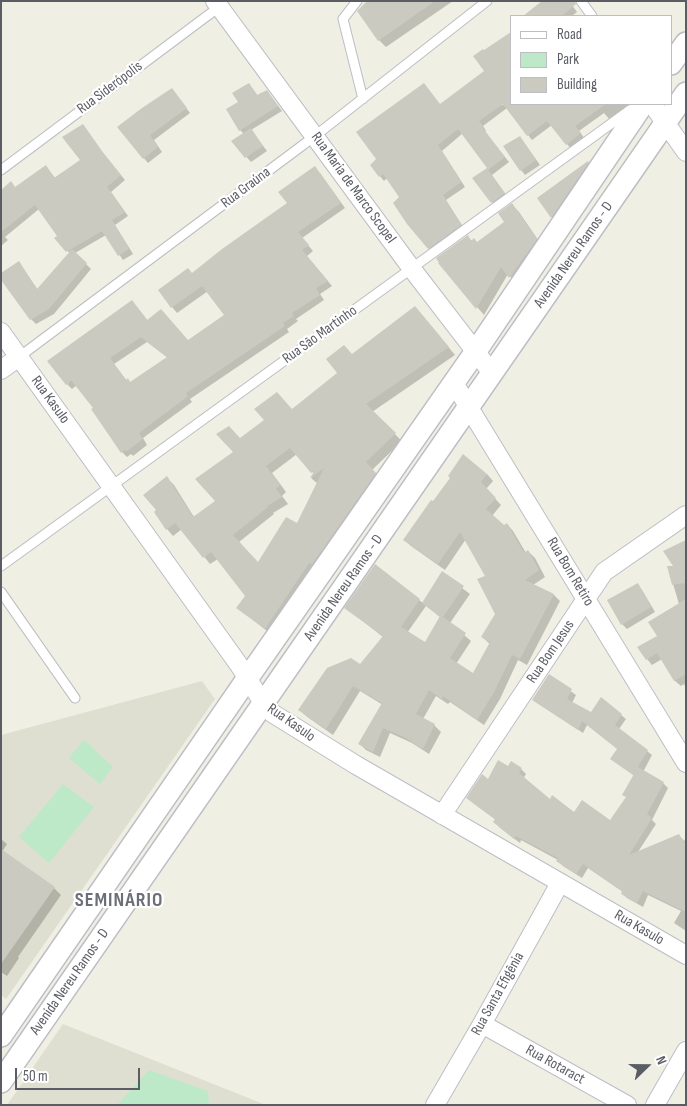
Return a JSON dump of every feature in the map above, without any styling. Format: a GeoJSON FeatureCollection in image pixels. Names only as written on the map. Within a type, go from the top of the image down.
{"type":"FeatureCollection","features":[{"type":"Feature","properties":{"kind":"street","name":"Rua Maria de Marco Scopel"},"geometry":{"type":"LineString","coordinates":[[217,4],[412,269],[492,373]]}},
{"type":"Feature","properties":{"kind":"street"},"geometry":{"type":"LineString","coordinates":[[672,63],[686,43]]}},
{"type":"Feature","properties":{"kind":"street","name":"Avenida Nereu Ramos - D"},"geometry":{"type":"LineString","coordinates":[[1,1082],[686,93]]}},
{"type":"Feature","properties":{"kind":"street","name":"Avenida Nereu Ramos - D"},"geometry":{"type":"LineString","coordinates":[[1,1036],[454,383],[642,105]]}},
{"type":"Feature","properties":{"kind":"street"},"geometry":{"type":"LineString","coordinates":[[653,105],[686,152]]}},
{"type":"Feature","properties":{"kind":"street","name":"Rua Kasulo"},"geometry":{"type":"LineString","coordinates":[[1,332],[112,486],[263,703],[272,713],[442,815],[686,955]]}},
{"type":"Feature","properties":{"kind":"street","name":"Rua Graúna"},"geometry":{"type":"LineString","coordinates":[[1,370],[19,357]]}},
{"type":"Feature","properties":{"kind":"street","name":"Rua Bom Retiro"},"geometry":{"type":"LineString","coordinates":[[454,383],[587,600],[680,741],[686,762]]}},
{"type":"Feature","properties":{"kind":"street","name":"Rua Bom Jesus"},"geometry":{"type":"LineString","coordinates":[[442,815],[604,572],[686,515]]}},
{"type":"Feature","properties":{"kind":"street","name":"Rua Santa Efigênia"},"geometry":{"type":"LineString","coordinates":[[435,1105],[560,883]]}},
{"type":"Feature","properties":{"kind":"street","name":"Rua Rotaract"},"geometry":{"type":"LineString","coordinates":[[482,1024],[627,1105]]}},
{"type":"Feature","properties":{"kind":"street"},"geometry":{"type":"LineString","coordinates":[[655,1105],[686,1050]]}},
{"type":"Feature","properties":{"kind":"lane"},"geometry":{"type":"LineString","coordinates":[[357,1],[343,20],[362,99]]}},
{"type":"Feature","properties":{"kind":"lane","name":"Rua Graúna"},"geometry":{"type":"LineString","coordinates":[[19,357],[315,136],[487,1]]}},
{"type":"Feature","properties":{"kind":"lane"},"geometry":{"type":"LineString","coordinates":[[582,1],[591,15]]}},
{"type":"Feature","properties":{"kind":"lane","name":"Rua Siderópolis"},"geometry":{"type":"LineString","coordinates":[[1,170],[217,4]]}},
{"type":"Feature","properties":{"kind":"lane","name":"Rua São Martinho"},"geometry":{"type":"LineString","coordinates":[[1,566],[638,105]]}},
{"type":"Feature","properties":{"kind":"lane"},"geometry":{"type":"LineString","coordinates":[[1,592],[75,698]]}},
{"type":"Feature","properties":{"kind":"shaded area"},"geometry":{"type":"Polygon","coordinates":[[[202,681],[215,699],[6,999],[1,995],[1,735],[202,681]]]}},
{"type":"Feature","properties":{"kind":"shaded area"},"geometry":{"type":"Polygon","coordinates":[[[63,1024],[266,1105],[7,1105],[63,1024]]]}},
{"type":"Feature","properties":{"kind":"green space"},"geometry":{"type":"Polygon","coordinates":[[[84,740],[113,767],[100,784],[69,758],[84,740]]]}},
{"type":"Feature","properties":{"kind":"green space"},"geometry":{"type":"Polygon","coordinates":[[[63,784],[94,807],[49,863],[19,837],[63,784]]]}},
{"type":"Feature","properties":{"kind":"green space"},"geometry":{"type":"Polygon","coordinates":[[[149,1070],[208,1091],[209,1105],[117,1105],[149,1070]]]}},
{"type":"Feature","properties":{"kind":"building"},"geometry":{"type":"Polygon","coordinates":[[[367,1],[435,1],[378,41],[357,11],[367,1]]]}},
{"type":"Feature","properties":{"kind":"building"},"geometry":{"type":"Polygon","coordinates":[[[542,1],[575,1],[576,4],[563,15],[524,15],[542,1]]]}},
{"type":"Feature","properties":{"kind":"building"},"geometry":{"type":"Polygon","coordinates":[[[510,33],[510,105],[605,105],[575,126],[581,133],[566,145],[547,121],[527,136],[503,104],[479,121],[505,157],[488,170],[505,193],[491,203],[472,178],[487,168],[458,129],[438,145],[461,182],[443,195],[461,225],[428,249],[407,224],[393,203],[399,197],[383,174],[379,177],[370,165],[376,159],[356,132],[424,83],[440,104],[484,71],[473,56],[510,33]]]}},
{"type":"Feature","properties":{"kind":"building"},"geometry":{"type":"Polygon","coordinates":[[[249,83],[257,95],[267,90],[278,106],[239,131],[226,109],[238,102],[232,93],[249,83]]]}},
{"type":"Feature","properties":{"kind":"building"},"geometry":{"type":"Polygon","coordinates":[[[172,88],[187,108],[150,135],[158,147],[143,159],[117,127],[172,88]]]}},
{"type":"Feature","properties":{"kind":"building"},"geometry":{"type":"Polygon","coordinates":[[[83,124],[121,175],[107,187],[125,212],[112,220],[129,249],[118,256],[102,231],[66,252],[54,238],[57,236],[35,205],[1,232],[1,190],[11,181],[15,187],[46,165],[54,178],[80,160],[62,137],[83,124]]]}},
{"type":"Feature","properties":{"kind":"building"},"geometry":{"type":"Polygon","coordinates":[[[251,128],[263,146],[245,158],[231,141],[251,128]]]}},
{"type":"Feature","properties":{"kind":"building"},"geometry":{"type":"Polygon","coordinates":[[[520,136],[536,160],[520,171],[503,146],[520,136]]]}},
{"type":"Feature","properties":{"kind":"building"},"geometry":{"type":"Polygon","coordinates":[[[589,162],[551,218],[537,198],[589,162]]]}},
{"type":"Feature","properties":{"kind":"building"},"geometry":{"type":"Polygon","coordinates":[[[315,166],[341,203],[298,232],[309,245],[302,250],[328,281],[316,288],[320,295],[292,313],[294,316],[283,323],[285,326],[186,393],[188,396],[139,433],[143,439],[127,451],[125,450],[121,453],[91,409],[93,408],[71,380],[66,385],[47,361],[132,300],[147,320],[161,309],[188,340],[224,315],[202,286],[171,308],[158,290],[188,268],[192,273],[222,249],[287,203],[278,192],[315,166]],[[141,337],[110,358],[126,380],[128,378],[130,382],[167,357],[141,337]]]}},
{"type":"Feature","properties":{"kind":"building"},"geometry":{"type":"Polygon","coordinates":[[[512,203],[537,239],[509,278],[501,267],[476,309],[438,263],[436,258],[468,235],[471,241],[474,238],[477,242],[504,222],[498,213],[512,203]]]}},
{"type":"Feature","properties":{"kind":"building"},"geometry":{"type":"Polygon","coordinates":[[[72,249],[87,263],[49,309],[30,320],[1,280],[1,273],[19,261],[37,289],[72,249]]]}},
{"type":"Feature","properties":{"kind":"building"},"geometry":{"type":"Polygon","coordinates":[[[415,306],[449,347],[366,404],[396,433],[366,462],[376,473],[312,564],[309,563],[265,629],[236,608],[245,596],[211,552],[203,558],[175,523],[166,530],[154,512],[156,510],[143,495],[167,476],[193,517],[215,501],[195,479],[233,452],[216,434],[229,426],[240,438],[264,420],[254,409],[277,392],[292,409],[337,373],[326,359],[344,345],[352,354],[415,306]],[[290,448],[266,466],[280,485],[276,489],[282,497],[267,506],[233,535],[258,562],[286,517],[297,523],[324,468],[310,478],[315,470],[311,473],[290,448]]]}},
{"type":"Feature","properties":{"kind":"building"},"geometry":{"type":"Polygon","coordinates":[[[463,454],[487,474],[481,482],[496,498],[486,509],[504,525],[507,523],[524,553],[528,550],[539,570],[525,580],[554,594],[520,659],[512,655],[494,692],[477,720],[443,696],[442,699],[429,690],[416,714],[435,724],[423,749],[404,737],[383,728],[373,752],[358,744],[382,703],[353,686],[326,729],[298,710],[327,668],[351,658],[360,664],[383,636],[344,608],[375,564],[420,599],[401,627],[425,642],[440,616],[422,603],[442,571],[464,586],[443,617],[466,633],[450,658],[473,673],[490,642],[481,637],[495,614],[477,579],[485,576],[460,532],[438,564],[403,540],[431,500],[433,501],[450,478],[448,476],[463,454]]]}},
{"type":"Feature","properties":{"kind":"building"},"geometry":{"type":"Polygon","coordinates":[[[686,540],[686,586],[684,583],[672,585],[667,566],[673,566],[663,551],[686,540]]]}},
{"type":"Feature","properties":{"kind":"building"},"geometry":{"type":"Polygon","coordinates":[[[638,583],[651,607],[621,625],[607,600],[638,583]]]}},
{"type":"Feature","properties":{"kind":"building"},"geometry":{"type":"Polygon","coordinates":[[[686,599],[686,674],[674,681],[657,653],[646,660],[637,647],[657,636],[648,622],[686,599]]]}},
{"type":"Feature","properties":{"kind":"building"},"geometry":{"type":"Polygon","coordinates":[[[549,674],[572,689],[567,699],[591,712],[601,697],[622,714],[615,725],[648,750],[633,775],[610,759],[617,749],[582,721],[578,730],[532,700],[549,674]]]}},
{"type":"Feature","properties":{"kind":"building"},"geometry":{"type":"Polygon","coordinates":[[[498,760],[508,766],[511,761],[522,768],[519,773],[550,799],[552,795],[574,812],[582,800],[610,820],[626,797],[622,795],[638,767],[664,782],[647,814],[652,818],[629,855],[679,834],[686,845],[686,912],[643,891],[637,903],[621,894],[622,891],[583,864],[576,874],[556,861],[558,858],[516,836],[514,839],[493,822],[495,819],[466,798],[482,774],[488,779],[498,760]]]}},
{"type":"Feature","properties":{"kind":"building"},"geometry":{"type":"Polygon","coordinates":[[[1,849],[55,887],[1,964],[1,849]]]}},
{"type":"Feature","properties":{"kind":"district","name":"SEMINÁRIO"},"geometry":{"type":"Point","coordinates":[119,901]}}]}
